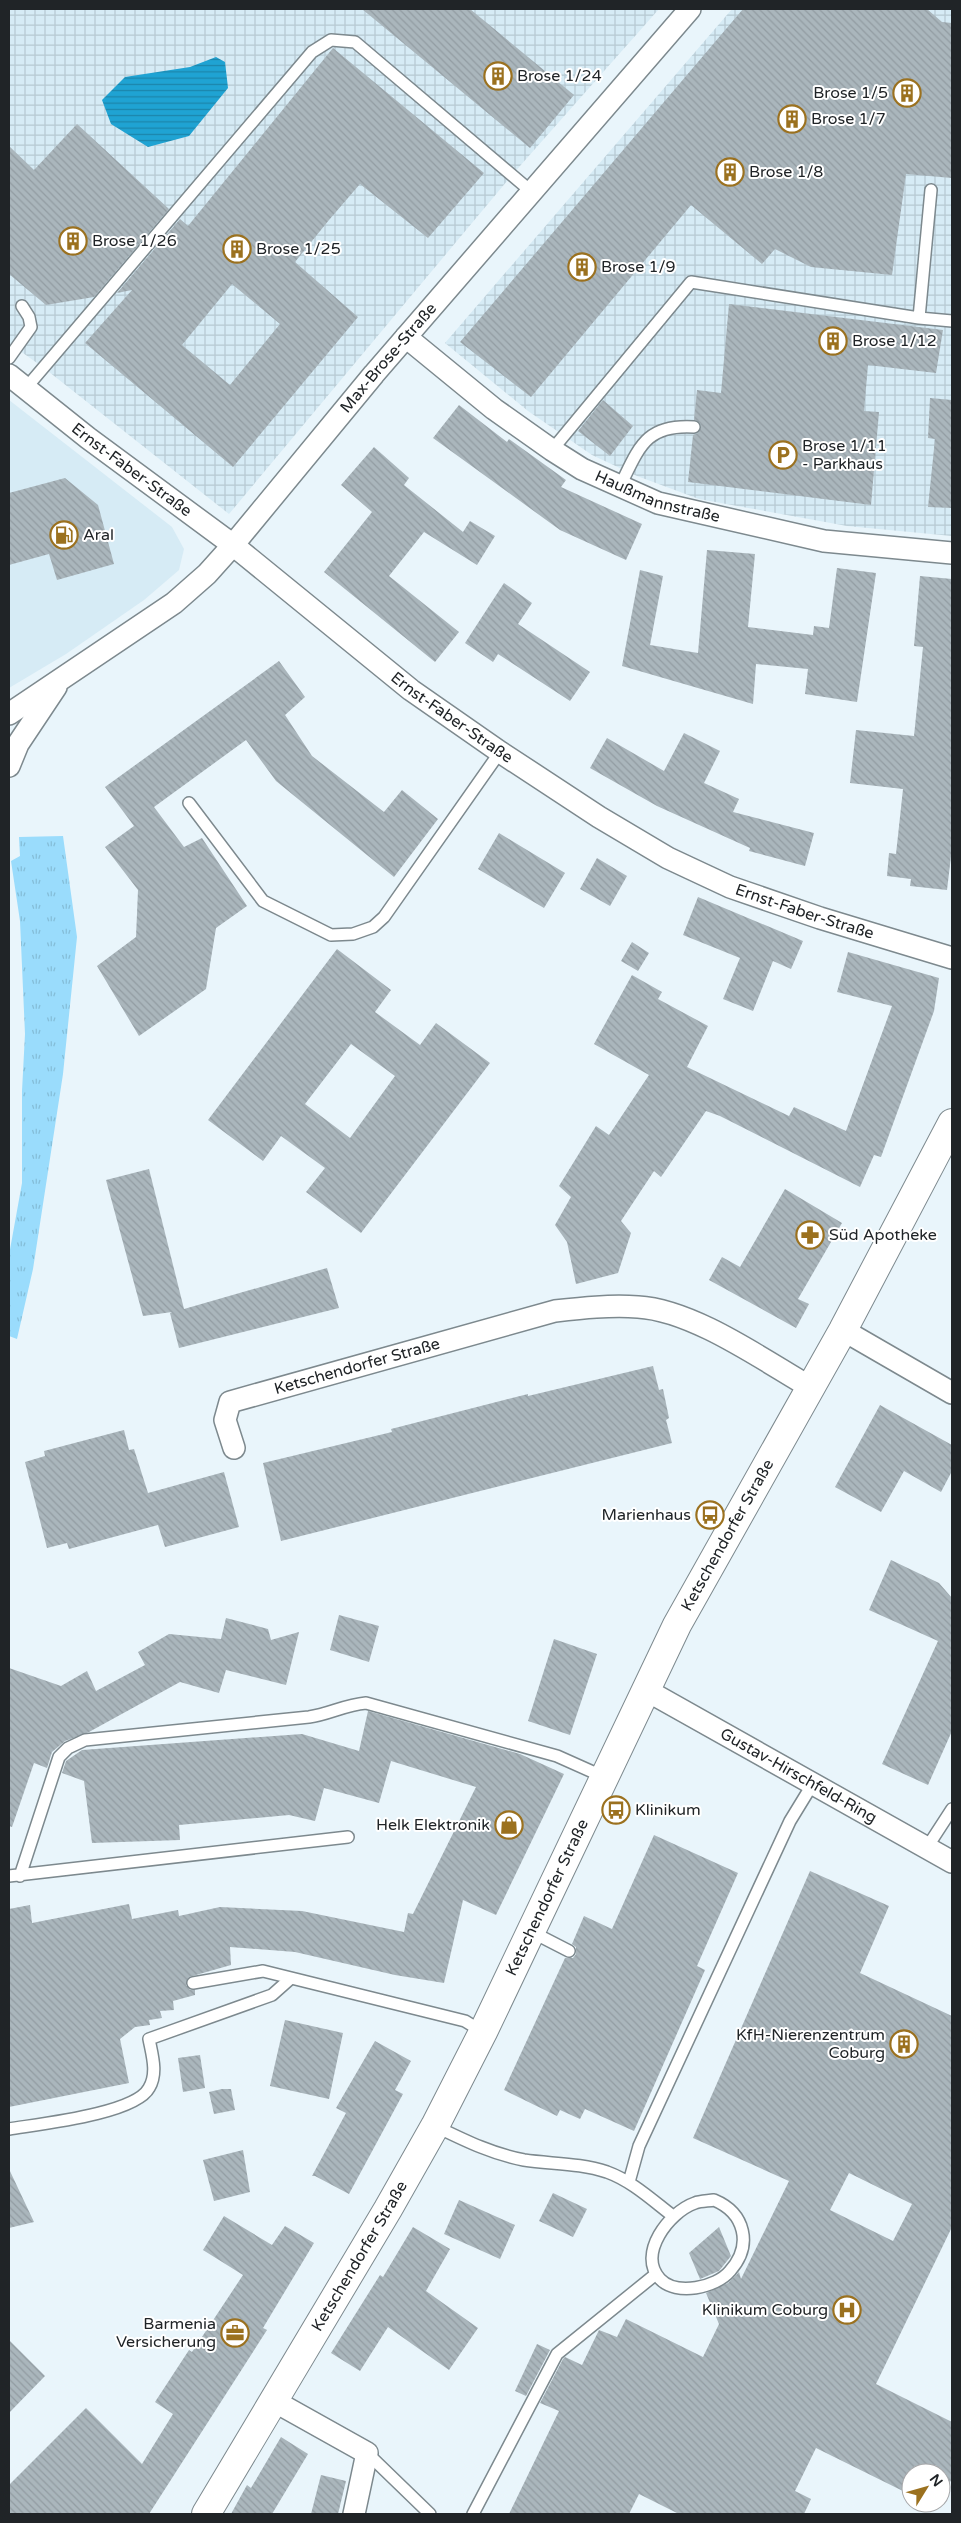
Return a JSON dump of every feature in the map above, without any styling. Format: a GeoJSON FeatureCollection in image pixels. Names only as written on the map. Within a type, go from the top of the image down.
{"type":"FeatureCollection","features":[{"type":"Feature","properties":{"kind":"street","name":"Max-Brose-Straße"},"geometry":{"type":"LineString","coordinates":[[9,714],[174,603],[233,546],[406,337],[690,9]]}},
{"type":"Feature","properties":{"kind":"street","name":"Haußmannstraße"},"geometry":{"type":"LineString","coordinates":[[406,337],[494,409],[552,450],[582,469],[658,503],[824,541],[952,553]]}},
{"type":"Feature","properties":{"kind":"street","name":"Ernst-Faber-Straße"},"geometry":{"type":"LineString","coordinates":[[9,375],[88,438],[233,546],[411,690],[500,752],[599,817],[668,858],[730,887],[820,918],[952,958]]}},
{"type":"Feature","properties":{"kind":"street","name":"Max-Brose-Straße"},"geometry":{"type":"LineString","coordinates":[[9,766],[18,744],[62,678]]}},
{"type":"Feature","properties":{"kind":"street","name":"Ketschendorfer Straße"},"geometry":{"type":"LineString","coordinates":[[206,2514],[435,2126],[483,2032],[677,1625],[843,1330],[952,1123]]}},
{"type":"Feature","properties":{"kind":"street","name":"Ketschendorfer Straße"},"geometry":{"type":"LineString","coordinates":[[234,1448],[225,1420],[230,1402],[555,1311],[579,1308],[640,1307],[684,1318],[708,1328],[810,1387]]}},
{"type":"Feature","properties":{"kind":"street"},"geometry":{"type":"LineString","coordinates":[[843,1330],[952,1394]]}},
{"type":"Feature","properties":{"kind":"street","name":"Gustav-Hirschfeld-Ring"},"geometry":{"type":"LineString","coordinates":[[646,1690],[952,1862]]}},
{"type":"Feature","properties":{"kind":"street"},"geometry":{"type":"LineString","coordinates":[[274,2401],[367,2453],[354,2514]]}},
{"type":"Feature","properties":{"kind":"lane"},"geometry":{"type":"LineString","coordinates":[[26,388],[312,52],[331,40],[355,42],[532,192]]}},
{"type":"Feature","properties":{"kind":"lane"},"geometry":{"type":"LineString","coordinates":[[919,318],[930,190]]}},
{"type":"Feature","properties":{"kind":"lane"},"geometry":{"type":"LineString","coordinates":[[552,450],[691,282],[919,318],[952,321]]}},
{"type":"Feature","properties":{"kind":"lane"},"geometry":{"type":"LineString","coordinates":[[9,358],[31,327],[29,317],[22,306]]}},
{"type":"Feature","properties":{"kind":"lane"},"geometry":{"type":"LineString","coordinates":[[620,486],[639,446],[652,434],[665,428],[694,427]]}},
{"type":"Feature","properties":{"kind":"lane"},"geometry":{"type":"LineString","coordinates":[[189,802],[263,901],[331,935],[353,934],[374,927],[384,917],[500,752]]}},
{"type":"Feature","properties":{"kind":"lane"},"geometry":{"type":"LineString","coordinates":[[348,1837],[14,1876],[59,1757],[68,1748],[85,1740],[309,1718],[326,1714],[346,1704],[366,1703],[557,1756],[604,1777]]}},
{"type":"Feature","properties":{"kind":"lane"},"geometry":{"type":"LineString","coordinates":[[629,2182],[643,2137],[790,1821],[812,1785]]}},
{"type":"Feature","properties":{"kind":"lane"},"geometry":{"type":"LineString","coordinates":[[926,1848],[952,1809]]}},
{"type":"Feature","properties":{"kind":"lane"},"geometry":{"type":"LineString","coordinates":[[530,1931],[568,1951]]}},
{"type":"Feature","properties":{"kind":"lane"},"geometry":{"type":"LineString","coordinates":[[194,1983],[263,1971],[465,2021],[483,2032]]}},
{"type":"Feature","properties":{"kind":"lane"},"geometry":{"type":"LineString","coordinates":[[9,2130],[113,2110],[137,2101],[150,2088],[154,2067],[149,2040],[272,1994],[290,1979]]}},
{"type":"Feature","properties":{"kind":"lane"},"geometry":{"type":"LineString","coordinates":[[435,2126],[482,2149],[523,2160],[579,2165],[606,2172],[629,2182],[673,2216]]}},
{"type":"Feature","properties":{"kind":"lane"},"geometry":{"type":"LineString","coordinates":[[714,2200],[725,2205],[740,2221],[744,2244],[730,2272],[710,2284],[679,2288],[664,2283],[656,2274],[652,2256],[659,2235],[673,2216],[695,2203],[714,2200]]}},
{"type":"Feature","properties":{"kind":"lane"},"geometry":{"type":"LineString","coordinates":[[473,2514],[557,2354],[656,2274]]}},
{"type":"Feature","properties":{"kind":"lane"},"geometry":{"type":"LineString","coordinates":[[367,2453],[430,2514]]}},
{"type":"Feature","properties":{"kind":"shaded area"},"geometry":{"type":"Polygon","coordinates":[[[9,9],[659,9],[512,175],[229,514],[44,368],[9,343],[9,9]]]}},
{"type":"Feature","properties":{"kind":"shaded area"},"geometry":{"type":"Polygon","coordinates":[[[732,9],[952,9],[952,536],[847,526],[699,499],[637,476],[592,455],[528,411],[445,343],[732,9]]]}},
{"type":"Feature","properties":{"kind":"shaded area"},"geometry":{"type":"Polygon","coordinates":[[[216,57],[225,62],[228,88],[189,136],[148,147],[111,124],[102,100],[125,77],[190,67],[216,57]]]}},
{"type":"Feature","properties":{"kind":"shaded area"},"geometry":{"type":"Polygon","coordinates":[[[9,400],[172,527],[184,549],[179,570],[144,600],[66,654],[9,688],[9,400]]]}},
{"type":"Feature","properties":{"kind":"green space"},"geometry":{"type":"Polygon","coordinates":[[[63,836],[77,937],[63,1074],[33,1269],[17,1339],[9,1336],[9,1255],[22,1183],[22,1091],[25,1034],[20,921],[11,861],[20,856],[19,837],[63,836]]]}},
{"type":"Feature","properties":{"kind":"building","name":"Brose 1/24"},"geometry":{"type":"Polygon","coordinates":[[[362,9],[470,9],[574,95],[530,148],[362,9]]]}},
{"type":"Feature","properties":{"kind":"building"},"geometry":{"type":"Polygon","coordinates":[[[743,9],[927,9],[942,22],[952,23],[952,178],[906,174],[892,275],[811,267],[775,249],[762,264],[691,205],[531,397],[460,342],[743,9]]]}},
{"type":"Feature","properties":{"kind":"building","name":"Brose 1/25"},"geometry":{"type":"Polygon","coordinates":[[[333,48],[484,173],[428,238],[360,184],[329,220],[295,262],[358,317],[233,467],[85,343],[132,290],[117,293],[180,219],[188,226],[333,48]],[[232,284],[182,345],[230,385],[280,324],[232,284]]]}},
{"type":"Feature","properties":{"kind":"building","name":"Brose 1/26"},"geometry":{"type":"Polygon","coordinates":[[[77,124],[169,209],[94,297],[46,305],[9,274],[9,146],[34,170],[77,124]]]}},
{"type":"Feature","properties":{"kind":"building"},"geometry":{"type":"Polygon","coordinates":[[[729,304],[943,330],[936,373],[868,365],[864,411],[879,412],[871,505],[688,482],[693,435],[698,433],[701,427],[700,423],[694,420],[697,390],[721,393],[729,304]]]}},
{"type":"Feature","properties":{"kind":"building"},"geometry":{"type":"Polygon","coordinates":[[[930,398],[952,400],[952,508],[928,507],[935,439],[928,438],[930,398]]]}},
{"type":"Feature","properties":{"kind":"building"},"geometry":{"type":"Polygon","coordinates":[[[603,400],[633,426],[610,456],[578,431],[603,400]]]}},
{"type":"Feature","properties":{"kind":"building"},"geometry":{"type":"Polygon","coordinates":[[[459,405],[507,442],[509,439],[566,480],[561,487],[642,524],[626,560],[560,530],[433,438],[459,405]]]}},
{"type":"Feature","properties":{"kind":"building"},"geometry":{"type":"Polygon","coordinates":[[[374,447],[409,478],[404,485],[463,532],[470,521],[495,536],[477,565],[424,532],[389,576],[459,632],[435,662],[324,572],[372,512],[341,485],[374,447]]]}},
{"type":"Feature","properties":{"kind":"building"},"geometry":{"type":"Polygon","coordinates":[[[65,478],[98,505],[114,564],[57,580],[49,554],[9,565],[9,493],[65,478]]]}},
{"type":"Feature","properties":{"kind":"building"},"geometry":{"type":"Polygon","coordinates":[[[707,550],[755,554],[748,627],[813,635],[814,626],[829,628],[837,568],[876,573],[857,702],[805,694],[808,669],[756,664],[753,704],[622,666],[640,570],[663,576],[650,645],[698,653],[707,550]]]}},
{"type":"Feature","properties":{"kind":"building"},"geometry":{"type":"Polygon","coordinates":[[[920,576],[952,579],[952,848],[947,890],[910,886],[911,879],[887,876],[889,853],[896,854],[903,789],[850,783],[856,730],[914,736],[923,647],[914,646],[920,576]]]}},
{"type":"Feature","properties":{"kind":"building"},"geometry":{"type":"Polygon","coordinates":[[[504,583],[532,603],[518,624],[590,672],[570,701],[498,654],[493,662],[465,643],[504,583]]]}},
{"type":"Feature","properties":{"kind":"building"},"geometry":{"type":"Polygon","coordinates":[[[279,661],[305,697],[285,715],[312,756],[384,812],[402,790],[438,819],[394,877],[276,781],[246,740],[154,807],[184,847],[202,838],[247,906],[216,928],[206,989],[139,1036],[97,966],[136,937],[138,890],[105,847],[134,826],[105,787],[279,661]]]}},
{"type":"Feature","properties":{"kind":"building"},"geometry":{"type":"Polygon","coordinates":[[[684,733],[720,751],[704,783],[739,799],[733,812],[814,833],[805,866],[749,851],[750,848],[657,806],[590,768],[607,738],[664,771],[684,733]]]}},
{"type":"Feature","properties":{"kind":"building"},"geometry":{"type":"Polygon","coordinates":[[[499,833],[565,873],[544,908],[478,869],[499,833]]]}},
{"type":"Feature","properties":{"kind":"building"},"geometry":{"type":"Polygon","coordinates":[[[597,858],[627,876],[610,906],[580,889],[597,858]]]}},
{"type":"Feature","properties":{"kind":"building"},"geometry":{"type":"Polygon","coordinates":[[[698,897],[803,941],[791,969],[773,961],[753,1011],[723,999],[740,958],[683,935],[698,897]]]}},
{"type":"Feature","properties":{"kind":"building"},"geometry":{"type":"Polygon","coordinates":[[[632,942],[649,953],[638,971],[621,961],[632,942]]]}},
{"type":"Feature","properties":{"kind":"building"},"geometry":{"type":"Polygon","coordinates":[[[337,949],[391,990],[375,1012],[420,1045],[436,1023],[490,1063],[361,1233],[306,1192],[325,1168],[281,1136],[263,1161],[208,1120],[337,949]],[[351,1044],[305,1104],[350,1138],[395,1076],[351,1044]]]}},
{"type":"Feature","properties":{"kind":"building"},"geometry":{"type":"Polygon","coordinates":[[[848,952],[939,978],[934,1011],[881,1157],[874,1155],[860,1187],[720,1116],[706,1111],[661,1177],[654,1171],[621,1221],[631,1233],[618,1273],[576,1284],[567,1242],[555,1225],[571,1197],[559,1186],[596,1126],[609,1135],[649,1075],[594,1044],[632,975],[662,992],[658,999],[708,1026],[687,1067],[789,1116],[794,1107],[846,1131],[892,1006],[837,992],[848,952]]]}},
{"type":"Feature","properties":{"kind":"building"},"geometry":{"type":"Polygon","coordinates":[[[149,1169],[184,1309],[327,1268],[339,1308],[179,1348],[170,1313],[172,1312],[143,1316],[106,1180],[149,1169]]]}},
{"type":"Feature","properties":{"kind":"building"},"geometry":{"type":"Polygon","coordinates":[[[785,1189],[842,1223],[798,1299],[809,1304],[796,1328],[709,1280],[722,1257],[740,1267],[785,1189]]]}},
{"type":"Feature","properties":{"kind":"building"},"geometry":{"type":"Polygon","coordinates":[[[653,1366],[659,1390],[663,1389],[669,1418],[666,1420],[672,1443],[281,1541],[263,1463],[392,1432],[391,1429],[528,1394],[528,1396],[653,1366]]]}},
{"type":"Feature","properties":{"kind":"building"},"geometry":{"type":"Polygon","coordinates":[[[880,1405],[952,1445],[952,1471],[941,1492],[904,1471],[881,1512],[835,1487],[880,1405]]]}},
{"type":"Feature","properties":{"kind":"building"},"geometry":{"type":"Polygon","coordinates":[[[124,1430],[129,1450],[134,1449],[148,1493],[224,1472],[239,1527],[165,1547],[158,1525],[69,1549],[67,1543],[47,1548],[25,1462],[45,1456],[44,1451],[124,1430]]]}},
{"type":"Feature","properties":{"kind":"building"},"geometry":{"type":"Polygon","coordinates":[[[891,1560],[939,1583],[952,1598],[952,1731],[928,1785],[882,1764],[938,1641],[869,1610],[891,1560]]]}},
{"type":"Feature","properties":{"kind":"building"},"geometry":{"type":"Polygon","coordinates":[[[339,1615],[379,1626],[369,1662],[330,1650],[339,1615]]]}},
{"type":"Feature","properties":{"kind":"building"},"geometry":{"type":"Polygon","coordinates":[[[226,1618],[268,1629],[271,1640],[299,1632],[286,1685],[226,1670],[219,1693],[180,1682],[89,1732],[65,1741],[52,1752],[47,1768],[34,1763],[12,1827],[9,1826],[9,1668],[61,1686],[87,1671],[96,1691],[145,1665],[138,1652],[169,1634],[221,1639],[226,1618]]]}},
{"type":"Feature","properties":{"kind":"building"},"geometry":{"type":"Polygon","coordinates":[[[554,1639],[597,1654],[570,1735],[528,1721],[554,1639]]]}},
{"type":"Feature","properties":{"kind":"building"},"geometry":{"type":"Polygon","coordinates":[[[368,1711],[520,1754],[564,1774],[496,1915],[463,1900],[444,1983],[395,1975],[295,1952],[230,1947],[231,1965],[189,1977],[186,1985],[190,1990],[195,1990],[195,1995],[173,2001],[174,2010],[160,2011],[162,2018],[149,2020],[150,2025],[135,2027],[120,2039],[129,2083],[9,2107],[9,1909],[30,1905],[32,1923],[129,1904],[132,1919],[178,1910],[179,1916],[220,1907],[302,1911],[404,1932],[408,1913],[413,1914],[476,1787],[391,1761],[379,1803],[324,1788],[315,1821],[289,1815],[179,1825],[180,1840],[92,1843],[84,1781],[62,1773],[66,1761],[82,1750],[302,1734],[359,1751],[368,1711]]]}},
{"type":"Feature","properties":{"kind":"building"},"geometry":{"type":"Polygon","coordinates":[[[654,1835],[738,1873],[697,1966],[705,1970],[634,2131],[585,2109],[580,2119],[560,2110],[557,2116],[504,2090],[565,1958],[573,1958],[576,1954],[576,1947],[572,1944],[584,1916],[612,1929],[654,1835]]]}},
{"type":"Feature","properties":{"kind":"building","name":"Klinikum Coburg"},"geometry":{"type":"Polygon","coordinates":[[[810,1871],[889,1906],[860,1973],[952,2016],[952,2227],[876,2384],[952,2422],[951,2480],[951,2463],[901,2463],[901,2490],[816,2448],[795,2491],[811,2499],[804,2514],[679,2514],[639,2494],[629,2514],[509,2514],[559,2411],[540,2403],[563,2359],[565,2357],[582,2365],[599,2330],[617,2337],[626,2319],[703,2357],[719,2324],[706,2293],[728,2283],[739,2272],[741,2279],[789,2181],[693,2138],[810,1871]],[[849,2173],[830,2210],[893,2241],[912,2204],[849,2173]]]}},
{"type":"Feature","properties":{"kind":"building"},"geometry":{"type":"Polygon","coordinates":[[[285,2020],[343,2033],[329,2099],[270,2086],[285,2020]]]}},
{"type":"Feature","properties":{"kind":"building"},"geometry":{"type":"Polygon","coordinates":[[[375,2041],[411,2061],[395,2090],[403,2094],[349,2194],[312,2176],[346,2113],[336,2108],[375,2041]]]}},
{"type":"Feature","properties":{"kind":"building"},"geometry":{"type":"Polygon","coordinates":[[[200,2055],[205,2088],[183,2092],[178,2058],[200,2055]]]}},
{"type":"Feature","properties":{"kind":"building"},"geometry":{"type":"Polygon","coordinates":[[[231,2089],[235,2110],[214,2114],[209,2092],[231,2089]]]}},
{"type":"Feature","properties":{"kind":"building"},"geometry":{"type":"Polygon","coordinates":[[[243,2150],[250,2192],[214,2201],[203,2160],[243,2150]]]}},
{"type":"Feature","properties":{"kind":"building"},"geometry":{"type":"Polygon","coordinates":[[[9,2169],[34,2222],[9,2228],[9,2169]]]}},
{"type":"Feature","properties":{"kind":"building"},"geometry":{"type":"Polygon","coordinates":[[[553,2193],[587,2209],[573,2237],[539,2221],[553,2193]]]}},
{"type":"Feature","properties":{"kind":"building"},"geometry":{"type":"Polygon","coordinates":[[[459,2200],[515,2225],[500,2259],[444,2234],[459,2200]]]}},
{"type":"Feature","properties":{"kind":"building"},"geometry":{"type":"Polygon","coordinates":[[[224,2216],[272,2245],[285,2226],[314,2243],[263,2328],[267,2330],[149,2514],[9,2514],[9,2485],[86,2408],[142,2464],[173,2414],[155,2402],[189,2350],[192,2352],[243,2275],[203,2250],[224,2216]]]}},
{"type":"Feature","properties":{"kind":"building"},"geometry":{"type":"Polygon","coordinates":[[[413,2227],[450,2249],[426,2291],[478,2328],[449,2370],[388,2327],[360,2371],[331,2353],[380,2275],[383,2277],[413,2227]]]}},
{"type":"Feature","properties":{"kind":"building"},"geometry":{"type":"Polygon","coordinates":[[[719,2227],[731,2256],[719,2271],[700,2279],[689,2253],[719,2227]]]}},
{"type":"Feature","properties":{"kind":"building"},"geometry":{"type":"Polygon","coordinates":[[[9,2340],[45,2376],[9,2413],[9,2340]]]}},
{"type":"Feature","properties":{"kind":"building"},"geometry":{"type":"Polygon","coordinates":[[[537,2344],[550,2350],[526,2396],[515,2391],[537,2344]]]}},
{"type":"Feature","properties":{"kind":"building"},"geometry":{"type":"Polygon","coordinates":[[[281,2437],[308,2454],[272,2514],[231,2514],[247,2485],[251,2488],[281,2437]]]}},
{"type":"Feature","properties":{"kind":"building"},"geometry":{"type":"Polygon","coordinates":[[[321,2475],[346,2481],[338,2514],[311,2514],[321,2475]]]}},
{"type":"Feature","properties":{"kind":"place","name":"Brose 1/24"},"geometry":{"type":"Point","coordinates":[498,76]}},
{"type":"Feature","properties":{"kind":"place","name":"Brose 1/5"},"geometry":{"type":"Point","coordinates":[907,93]}},
{"type":"Feature","properties":{"kind":"place","name":"Brose 1/7"},"geometry":{"type":"Point","coordinates":[792,119]}},
{"type":"Feature","properties":{"kind":"place","name":"Brose 1/8"},"geometry":{"type":"Point","coordinates":[730,172]}},
{"type":"Feature","properties":{"kind":"place","name":"Brose 1/26"},"geometry":{"type":"Point","coordinates":[73,241]}},
{"type":"Feature","properties":{"kind":"place","name":"Brose 1/25"},"geometry":{"type":"Point","coordinates":[237,249]}},
{"type":"Feature","properties":{"kind":"place","name":"Brose 1/9"},"geometry":{"type":"Point","coordinates":[582,267]}},
{"type":"Feature","properties":{"kind":"place","name":"Brose 1/12"},"geometry":{"type":"Point","coordinates":[833,341]}},
{"type":"Feature","properties":{"kind":"place","name":"Brose 1/11 - Parkhaus"},"geometry":{"type":"Point","coordinates":[783,455]}},
{"type":"Feature","properties":{"kind":"place","name":"Aral"},"geometry":{"type":"Point","coordinates":[64,535]}},
{"type":"Feature","properties":{"kind":"place","name":"Süd Apotheke"},"geometry":{"type":"Point","coordinates":[810,1235]}},
{"type":"Feature","properties":{"kind":"place","name":"Marienhaus"},"geometry":{"type":"Point","coordinates":[710,1515]}},
{"type":"Feature","properties":{"kind":"place","name":"Klinikum"},"geometry":{"type":"Point","coordinates":[616,1810]}},
{"type":"Feature","properties":{"kind":"place","name":"Helk Elektronik"},"geometry":{"type":"Point","coordinates":[509,1825]}},
{"type":"Feature","properties":{"kind":"place","name":"KfH-Nierenzentrum Coburg"},"geometry":{"type":"Point","coordinates":[904,2044]}},
{"type":"Feature","properties":{"kind":"place","name":"Klinikum Coburg"},"geometry":{"type":"Point","coordinates":[847,2310]}},
{"type":"Feature","properties":{"kind":"place","name":"Barmenia Versicherung"},"geometry":{"type":"Point","coordinates":[235,2333]}}]}
